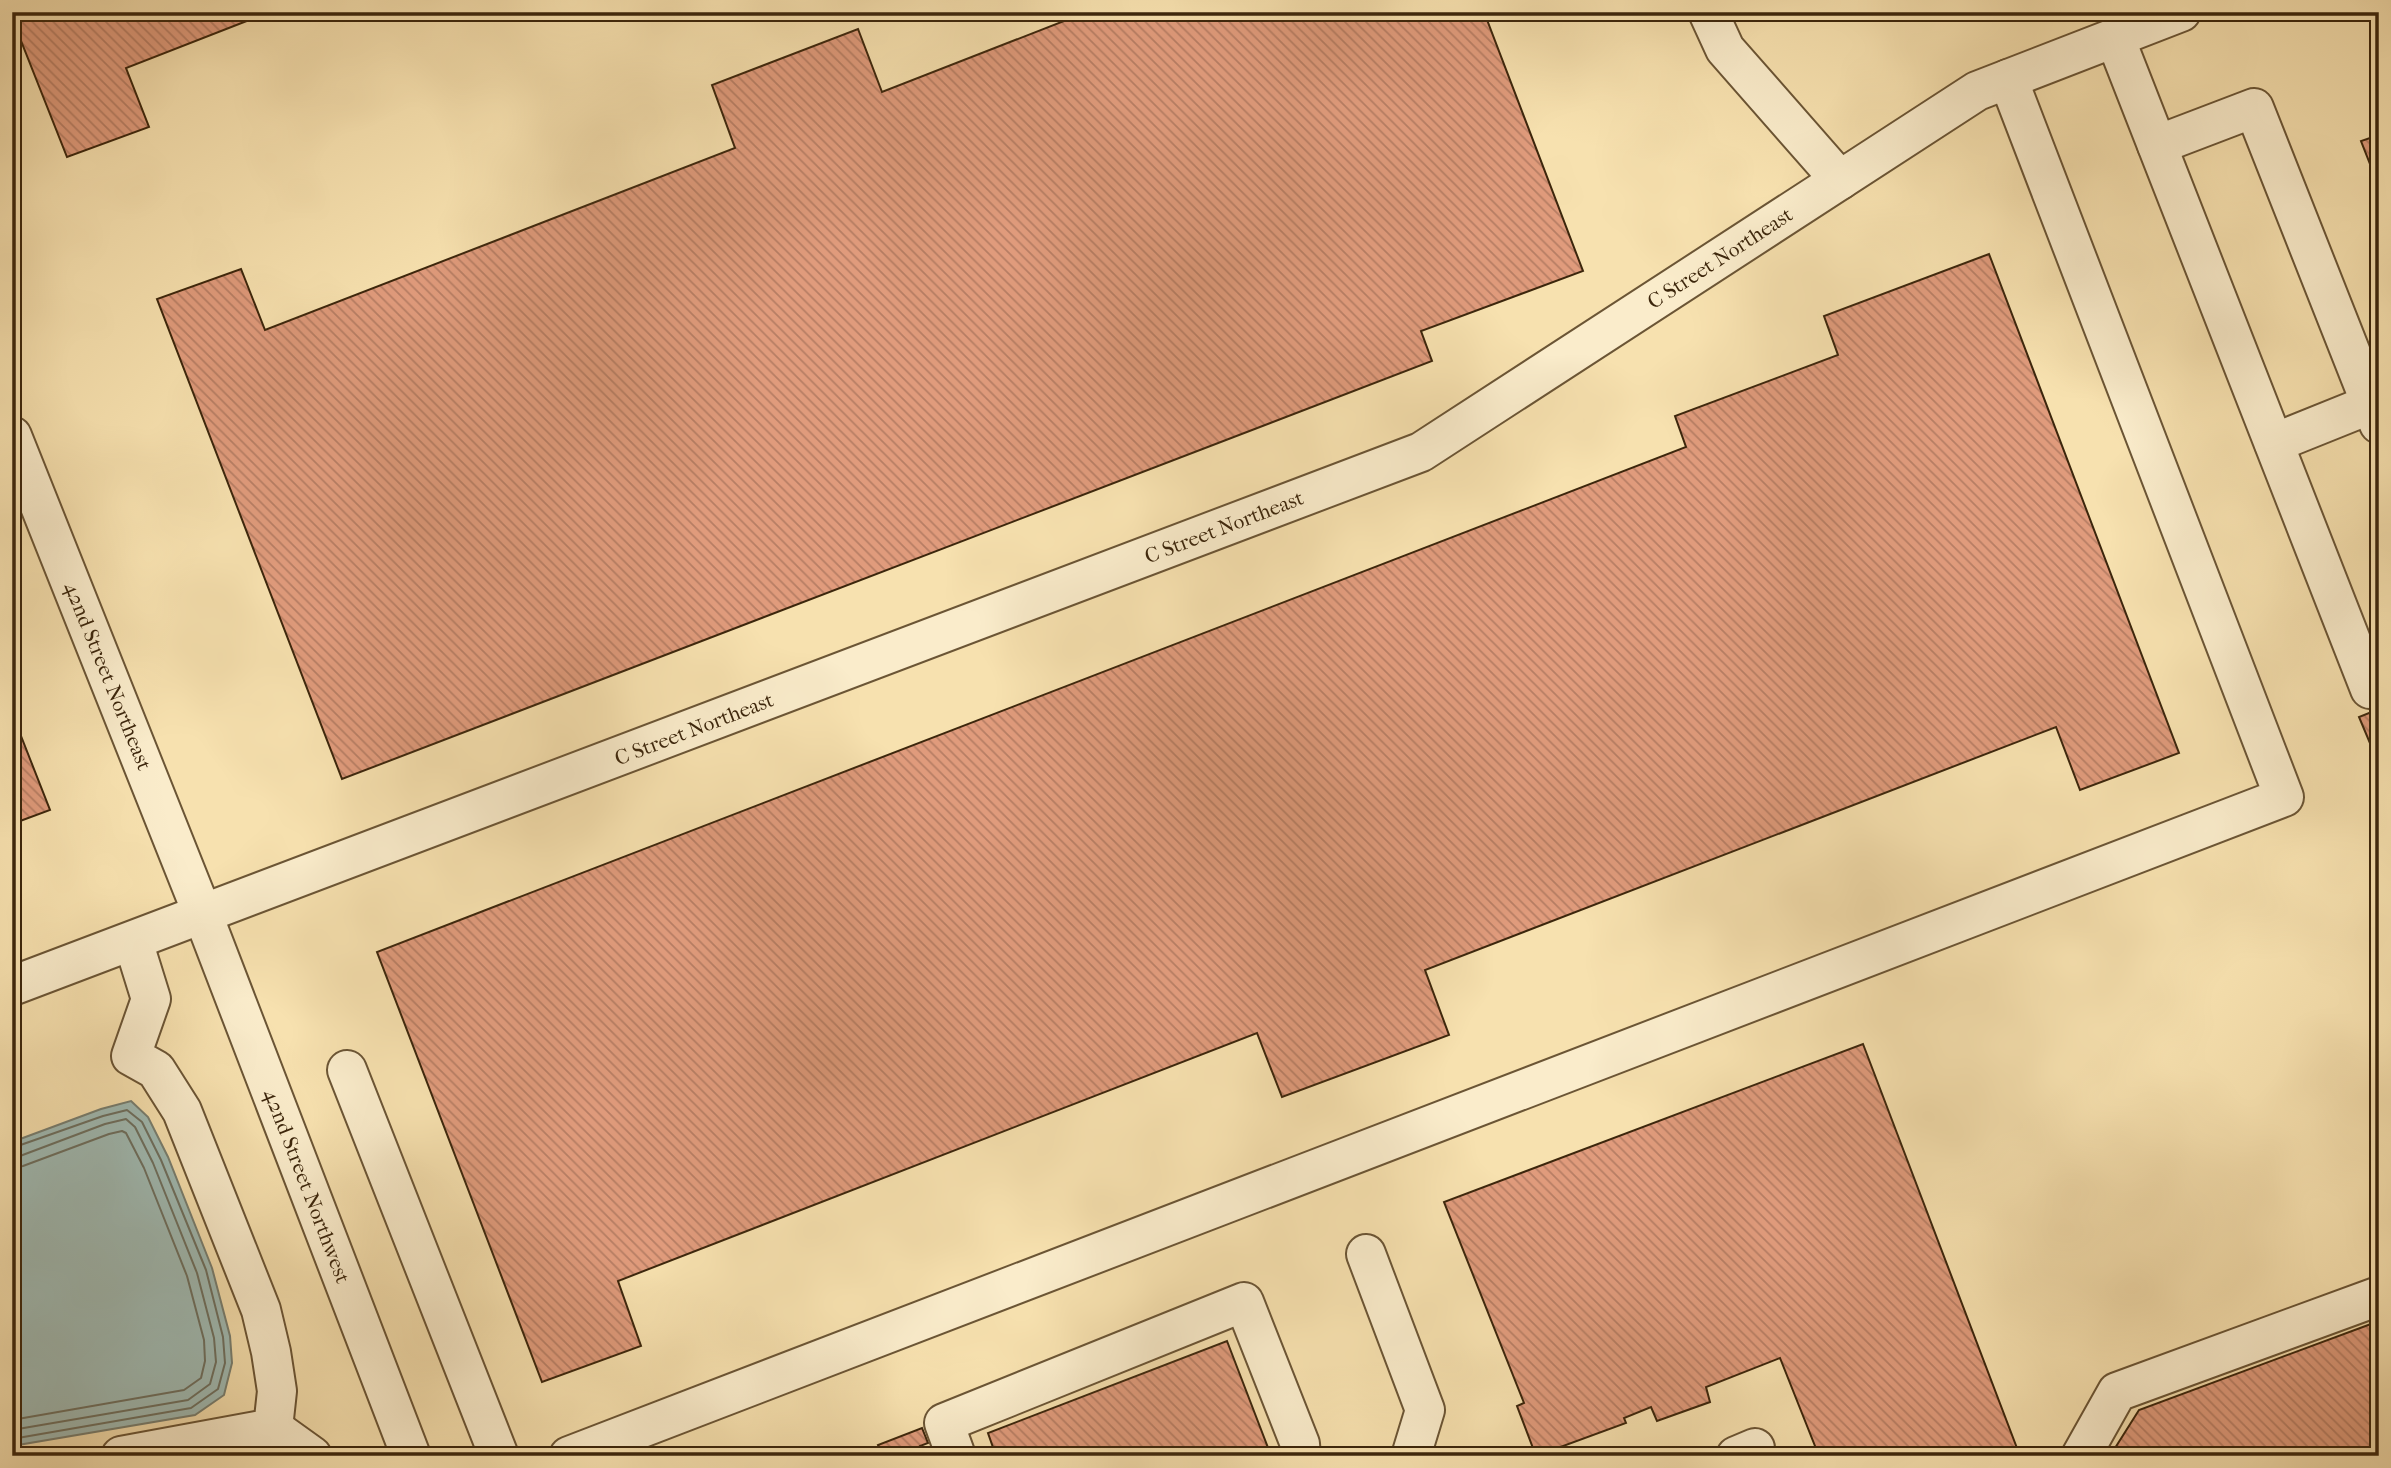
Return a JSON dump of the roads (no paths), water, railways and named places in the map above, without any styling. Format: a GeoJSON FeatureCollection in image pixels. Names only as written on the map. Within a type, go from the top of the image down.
{"type":"FeatureCollection","features":[{"type":"Feature","properties":{"kind":"street"},"geometry":{"type":"LineString","coordinates":[[1708,12],[1725,49],[1840,180]]}},
{"type":"Feature","properties":{"kind":"street","name":"C Street Northeast"},"geometry":{"type":"LineString","coordinates":[[12,986],[1421,452],[1977,91],[2181,12]]}},
{"type":"Feature","properties":{"kind":"street"},"geometry":{"type":"LineString","coordinates":[[2115,38],[2370,689],[2379,686]]}},
{"type":"Feature","properties":{"kind":"street"},"geometry":{"type":"LineString","coordinates":[[569,1456],[2284,797],[2008,79]]}},
{"type":"Feature","properties":{"kind":"street"},"geometry":{"type":"LineString","coordinates":[[2157,145],[2254,108],[2375,414],[2274,443]]}},
{"type":"Feature","properties":{"kind":"street","name":"42nd Street Northeast"},"geometry":{"type":"LineString","coordinates":[[12,436],[203,915]]}},
{"type":"Feature","properties":{"kind":"street","name":"42nd Street Northwest"},"geometry":{"type":"LineString","coordinates":[[203,915],[411,1456]]}},
{"type":"Feature","properties":{"kind":"street"},"geometry":{"type":"LineString","coordinates":[[133,942],[151,999],[131,1056],[156,1070],[182,1111],[256,1298],[271,1352],[276,1391],[273,1427]]}},
{"type":"Feature","properties":{"kind":"street"},"geometry":{"type":"LineString","coordinates":[[347,1070],[499,1456]]}},
{"type":"Feature","properties":{"kind":"street"},"geometry":{"type":"LineString","coordinates":[[1366,1254],[1425,1410],[1411,1456]]}},
{"type":"Feature","properties":{"kind":"street"},"geometry":{"type":"LineString","coordinates":[[2081,1456],[2117,1392],[2379,1296]]}},
{"type":"Feature","properties":{"kind":"street"},"geometry":{"type":"LineString","coordinates":[[956,1456],[943,1423],[1244,1302],[1307,1452]]}},
{"type":"Feature","properties":{"kind":"street"},"geometry":{"type":"LineString","coordinates":[[121,1456],[273,1427],[312,1456]]}},
{"type":"Feature","properties":{"kind":"water"},"geometry":{"type":"Polygon","coordinates":[[[131,1101],[148,1117],[168,1157],[212,1268],[230,1336],[232,1363],[224,1395],[195,1415],[12,1446],[12,1142],[101,1109],[131,1101]]]}}]}
